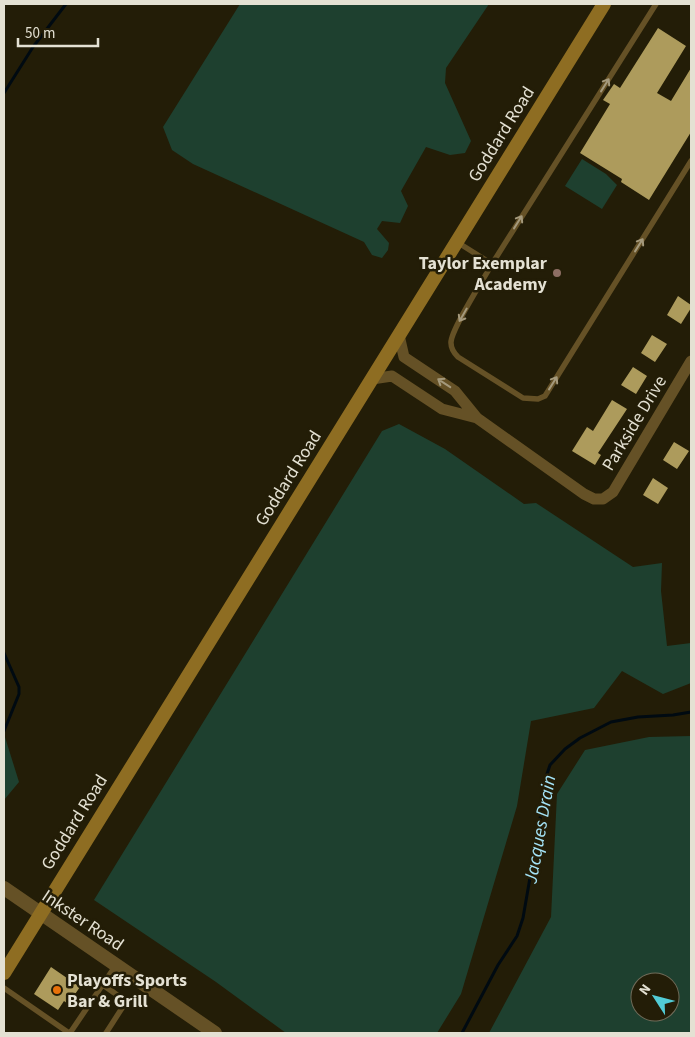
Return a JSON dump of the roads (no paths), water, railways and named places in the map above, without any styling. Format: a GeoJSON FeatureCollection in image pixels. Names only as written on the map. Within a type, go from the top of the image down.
{"type":"FeatureCollection","features":[{"type":"Feature","properties":{"kind":"main road","name":"Goddard Road"},"geometry":{"type":"LineString","coordinates":[[4,973],[604,4]]}},
{"type":"Feature","properties":{"kind":"street"},"geometry":{"type":"LineString","coordinates":[[399,335],[404,357],[455,391],[477,418]]}},
{"type":"Feature","properties":{"kind":"street","name":"Parkside Drive"},"geometry":{"type":"LineString","coordinates":[[477,418],[584,494],[594,499],[603,500],[614,492],[691,361]]}},
{"type":"Feature","properties":{"kind":"street"},"geometry":{"type":"LineString","coordinates":[[372,379],[392,376],[442,409],[477,418]]}},
{"type":"Feature","properties":{"kind":"street","name":"Inkster Road"},"geometry":{"type":"LineString","coordinates":[[4,888],[215,1033]]}},
{"type":"Feature","properties":{"kind":"lane"},"geometry":{"type":"LineString","coordinates":[[656,4],[492,264],[455,329],[450,342],[452,350],[458,357],[523,398],[538,399],[545,396],[691,161]]}},
{"type":"Feature","properties":{"kind":"lane"},"geometry":{"type":"LineString","coordinates":[[456,242],[492,264]]}},
{"type":"Feature","properties":{"kind":"lane"},"geometry":{"type":"LineString","coordinates":[[4,988],[70,1033],[116,965]]}},
{"type":"Feature","properties":{"kind":"lane"},"geometry":{"type":"LineString","coordinates":[[103,985],[124,1001],[124,1005],[106,1033]]}},
{"type":"Feature","properties":{"kind":"waterway"},"geometry":{"type":"LineString","coordinates":[[4,93],[33,47],[66,4]]}},
{"type":"Feature","properties":{"kind":"waterway"},"geometry":{"type":"LineString","coordinates":[[4,653],[19,687],[19,694],[4,731]]}},
{"type":"Feature","properties":{"kind":"waterway","name":"Jacques Drain"},"geometry":{"type":"LineString","coordinates":[[462,1033],[498,965],[517,936],[523,918],[540,820],[544,783],[550,765],[565,749],[580,738],[611,722],[638,717],[691,712]]}},
{"type":"Feature","properties":{"kind":"place","name":"Taylor Exemplar Academy"},"geometry":{"type":"Point","coordinates":[557,273]}},
{"type":"Feature","properties":{"kind":"place","name":"Playoffs Sports Bar & Grill"},"geometry":{"type":"Point","coordinates":[57,990]}}]}
